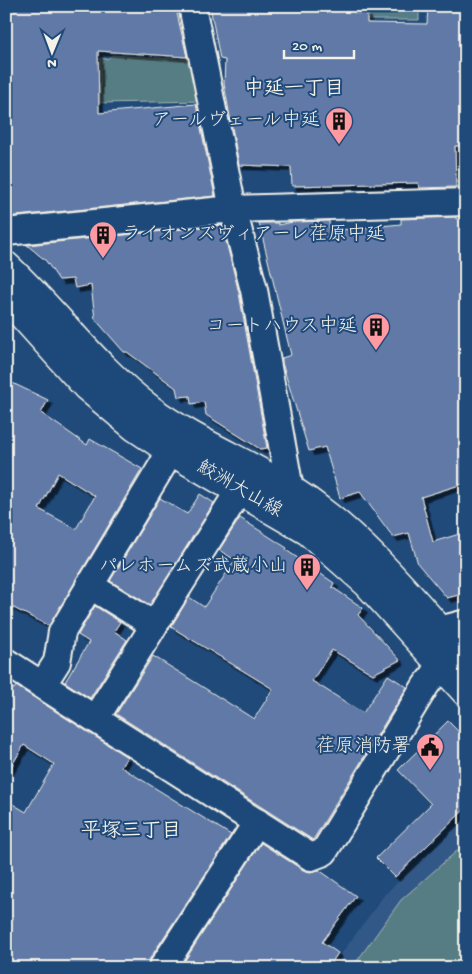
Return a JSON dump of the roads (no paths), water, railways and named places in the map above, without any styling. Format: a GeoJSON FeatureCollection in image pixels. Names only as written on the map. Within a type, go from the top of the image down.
{"type":"FeatureCollection","features":[{"type":"Feature","properties":{"kind":"main road","name":"鮫洲大山線"},"geometry":{"type":"LineString","coordinates":[[6,266],[102,367],[151,409],[182,430],[290,489],[318,508],[360,544],[386,570],[429,635]]}},
{"type":"Feature","properties":{"kind":"main road","name":"鮫洲大山線"},"geometry":{"type":"LineString","coordinates":[[6,297],[86,386],[135,427],[171,451],[308,531],[429,635],[454,662],[466,692]]}},
{"type":"Feature","properties":{"kind":"street"},"geometry":{"type":"LineString","coordinates":[[192,6],[232,209],[254,290],[290,489],[289,520]]}},
{"type":"Feature","properties":{"kind":"street"},"geometry":{"type":"LineString","coordinates":[[6,232],[232,209],[466,202]]}},
{"type":"Feature","properties":{"kind":"street"},"geometry":{"type":"LineString","coordinates":[[43,684],[57,662],[62,632],[171,451]]}},
{"type":"Feature","properties":{"kind":"street"},"geometry":{"type":"LineString","coordinates":[[95,719],[239,491]]}},
{"type":"Feature","properties":{"kind":"street"},"geometry":{"type":"LineString","coordinates":[[89,585],[154,625]]}},
{"type":"Feature","properties":{"kind":"street"},"geometry":{"type":"LineString","coordinates":[[429,635],[466,623]]}},
{"type":"Feature","properties":{"kind":"street"},"geometry":{"type":"LineString","coordinates":[[6,662],[311,857],[324,852],[426,685],[454,662]]}},
{"type":"Feature","properties":{"kind":"street"},"geometry":{"type":"LineString","coordinates":[[162,968],[257,822]]}},
{"type":"Feature","properties":{"kind":"place","name":"アールヴェール中延"},"geometry":{"type":"Point","coordinates":[339,145]}},
{"type":"Feature","properties":{"kind":"place","name":"ライオンズヴィアーレ荏原中延"},"geometry":{"type":"Point","coordinates":[103,259]}},
{"type":"Feature","properties":{"kind":"place","name":"コートハウス中延"},"geometry":{"type":"Point","coordinates":[376,351]}},
{"type":"Feature","properties":{"kind":"place","name":"パレホームズ武蔵小山"},"geometry":{"type":"Point","coordinates":[307,591]}},
{"type":"Feature","properties":{"kind":"place","name":"荏原消防署"},"geometry":{"type":"Point","coordinates":[430,771]}},
{"type":"Feature","properties":{"kind":"district","name":"中延一丁目"},"geometry":{"type":"Point","coordinates":[294,90]}},
{"type":"Feature","properties":{"kind":"district","name":"平塚三丁目"},"geometry":{"type":"Point","coordinates":[131,832]}}]}
